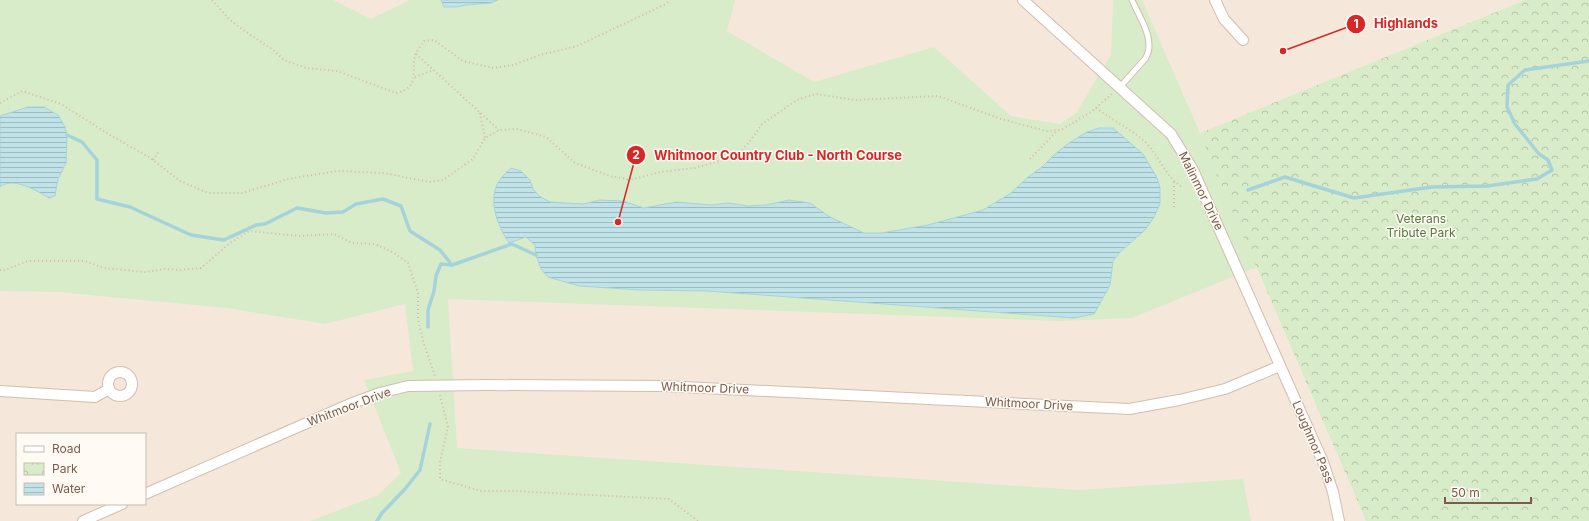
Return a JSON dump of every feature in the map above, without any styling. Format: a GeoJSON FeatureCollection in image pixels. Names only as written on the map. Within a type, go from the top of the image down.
{"type":"FeatureCollection","features":[{"type":"Feature","properties":{"kind":"street","name":"Malinmor Drive"},"geometry":{"type":"LineString","coordinates":[[1023,0],[1171,134],[1193,170],[1280,366]]}},
{"type":"Feature","properties":{"kind":"street"},"geometry":{"type":"LineString","coordinates":[[1215,0],[1224,19],[1243,40]]}},
{"type":"Feature","properties":{"kind":"street","name":"Whitmoor Drive"},"geometry":{"type":"LineString","coordinates":[[146,494],[350,404],[380,393],[408,386],[664,386],[1129,409],[1179,400],[1225,389],[1280,366]]}},
{"type":"Feature","properties":{"kind":"street","name":"Loughmor Pass"},"geometry":{"type":"LineString","coordinates":[[1280,366],[1322,462],[1333,492],[1338,521]]}},
{"type":"Feature","properties":{"kind":"street"},"geometry":{"type":"LineString","coordinates":[[0,391],[95,397],[109,389]]}},
{"type":"Feature","properties":{"kind":"street"},"geometry":{"type":"LineString","coordinates":[[83,521],[120,505]]}},
{"type":"Feature","properties":{"kind":"lane"},"geometry":{"type":"LineString","coordinates":[[1120,87],[1148,54],[1150,46],[1148,36],[1132,0]]}},
{"type":"Feature","properties":{"kind":"path"},"geometry":{"type":"LineString","coordinates":[[212,0],[230,20],[272,49],[284,60],[306,68],[337,72],[396,93],[404,91],[412,84],[415,77],[416,54],[424,41],[434,40],[463,61],[493,68],[513,65],[540,55],[577,46],[666,4],[670,0]]}},
{"type":"Feature","properties":{"kind":"path"},"geometry":{"type":"LineString","coordinates":[[416,54],[499,130]]}},
{"type":"Feature","properties":{"kind":"path"},"geometry":{"type":"LineString","coordinates":[[415,77],[434,70]]}},
{"type":"Feature","properties":{"kind":"path"},"geometry":{"type":"LineString","coordinates":[[0,103],[22,91],[61,104],[153,160],[180,181],[208,193],[242,193],[288,179],[337,171],[384,173],[428,182],[443,180],[473,159],[485,138],[499,130],[517,130],[546,137],[575,163],[610,176],[627,179],[626,181],[660,172],[695,168],[737,156],[762,124],[797,100],[816,94],[855,100],[938,96],[1001,119],[1046,132],[1057,131],[1096,108],[1120,87]]}},
{"type":"Feature","properties":{"kind":"path"},"geometry":{"type":"LineString","coordinates":[[1096,108],[1143,140],[1160,160],[1174,182],[1181,186]]}},
{"type":"Feature","properties":{"kind":"path"},"geometry":{"type":"LineString","coordinates":[[479,112],[485,138]]}},
{"type":"Feature","properties":{"kind":"path"},"geometry":{"type":"LineString","coordinates":[[1030,159],[1057,131]]}},
{"type":"Feature","properties":{"kind":"path"},"geometry":{"type":"LineString","coordinates":[[153,160],[159,151]]}},
{"type":"Feature","properties":{"kind":"path"},"geometry":{"type":"LineString","coordinates":[[1174,182],[1174,207]]}},
{"type":"Feature","properties":{"kind":"path"},"geometry":{"type":"LineString","coordinates":[[0,270],[2,271],[28,261],[85,261],[104,268],[145,272],[165,269],[180,270],[201,268],[230,242],[249,231],[299,236],[334,234],[352,243],[375,244],[394,253],[408,263],[418,293],[418,320],[424,344],[438,386],[448,427],[440,462],[440,479],[481,491],[514,491],[669,499],[698,521]]}},
{"type":"Feature","properties":{"kind":"shaded area"},"geometry":{"type":"Polygon","coordinates":[[[0,0],[1525,0],[1201,133],[1217,176],[1366,521],[0,521],[0,0]]]}},
{"type":"Feature","properties":{"kind":"green space"},"geometry":{"type":"Polygon","coordinates":[[[0,0],[333,0],[371,19],[410,0],[735,0],[727,31],[814,82],[934,47],[1011,116],[1060,124],[1076,113],[1111,55],[1113,0],[1142,0],[1257,267],[1132,318],[1060,321],[448,299],[457,448],[1079,490],[1243,479],[1251,521],[310,521],[378,495],[401,473],[364,380],[413,371],[405,304],[325,324],[227,308],[58,292],[0,291],[0,0]]]}},
{"type":"Feature","properties":{"kind":"green space","name":"Veterans Tribute Park"},"geometry":{"type":"Polygon","coordinates":[[[1525,0],[1589,0],[1589,521],[1366,521],[1217,176],[1200,133],[1525,0]]]}},
{"type":"Feature","properties":{"kind":"water"},"geometry":{"type":"Polygon","coordinates":[[[441,0],[498,0],[491,3],[444,7],[441,0]]]}},
{"type":"Feature","properties":{"kind":"water"},"geometry":{"type":"Polygon","coordinates":[[[28,107],[44,107],[58,115],[65,127],[67,135],[66,163],[58,179],[55,196],[49,198],[32,189],[18,184],[5,184],[0,187],[0,116],[28,107]]]}},
{"type":"Feature","properties":{"kind":"water"},"geometry":{"type":"Polygon","coordinates":[[[1099,128],[1113,128],[1143,154],[1156,176],[1160,187],[1160,204],[1154,217],[1145,230],[1120,252],[1113,261],[1110,285],[1094,314],[1074,318],[708,291],[641,290],[579,286],[548,277],[541,269],[536,255],[535,245],[526,237],[509,243],[501,229],[495,213],[494,197],[496,189],[499,181],[511,168],[521,171],[530,180],[533,189],[539,196],[550,202],[583,204],[600,200],[623,201],[644,208],[676,202],[712,205],[728,203],[748,206],[766,205],[789,200],[810,203],[830,217],[864,233],[881,233],[928,225],[983,210],[1011,193],[1069,143],[1087,132],[1099,128]]]}},
{"type":"Feature","properties":{"kind":"waterway"},"geometry":{"type":"LineString","coordinates":[[1248,190],[1285,177],[1354,198],[1432,187],[1487,186],[1537,179],[1552,170],[1548,160],[1539,154],[1515,124],[1507,107],[1508,85],[1525,70],[1589,61]]}},
{"type":"Feature","properties":{"kind":"waterway"},"geometry":{"type":"LineString","coordinates":[[67,135],[82,142],[97,160],[97,199],[130,207],[191,235],[224,240],[256,225],[265,224],[297,208],[326,213],[343,212],[356,204],[383,199],[401,206],[410,231],[440,250],[452,265]]}},
{"type":"Feature","properties":{"kind":"waterway"},"geometry":{"type":"LineString","coordinates":[[428,327],[428,310],[434,291],[436,276],[441,264],[452,265],[512,244],[536,255]]}},
{"type":"Feature","properties":{"kind":"waterway"},"geometry":{"type":"LineString","coordinates":[[377,521],[382,513],[405,489],[420,470],[430,424]]}},
{"type":"Feature","properties":{"kind":"place","name":"Highlands"},"geometry":{"type":"Point","coordinates":[1283,51]}},
{"type":"Feature","properties":{"kind":"place","name":"Whitmoor Country Club - North Course"},"geometry":{"type":"Point","coordinates":[618,222]}}]}
